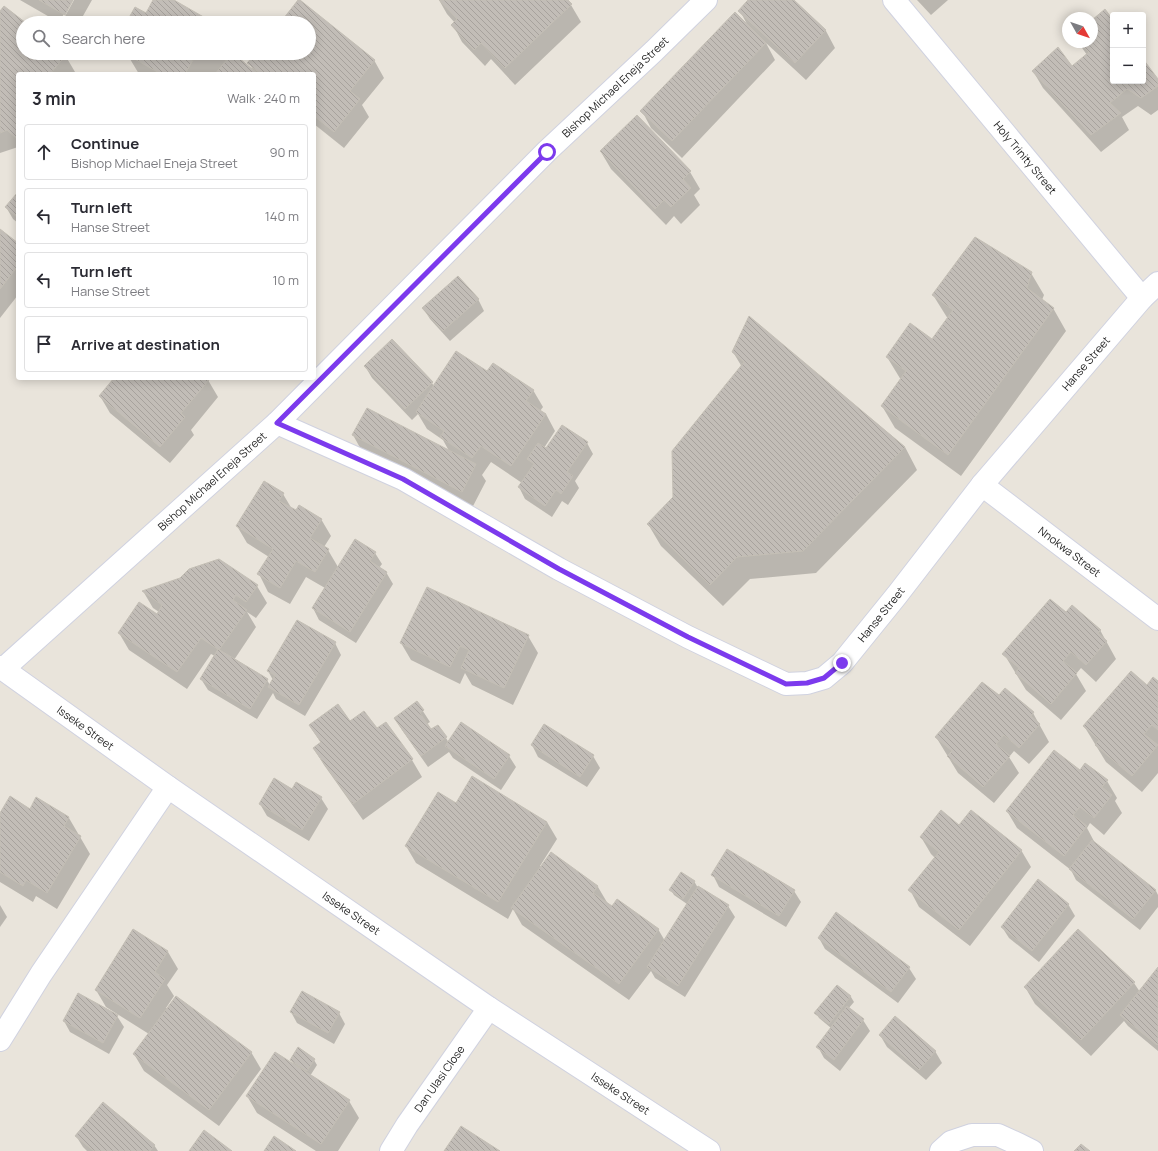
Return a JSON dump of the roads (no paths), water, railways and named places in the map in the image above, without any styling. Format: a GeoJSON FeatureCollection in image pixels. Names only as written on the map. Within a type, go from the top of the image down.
{"type":"FeatureCollection","features":[{"type":"Feature","properties":{"kind":"street","name":"Bishop Michael Eneja Street"},"geometry":{"type":"LineString","coordinates":[[1,668],[277,423],[541,157],[706,0]]}},
{"type":"Feature","properties":{"kind":"street","name":"Holy Trinity Street"},"geometry":{"type":"LineString","coordinates":[[894,0],[1142,298]]}},
{"type":"Feature","properties":{"kind":"street"},"geometry":{"type":"LineString","coordinates":[[1142,298],[1158,283]]}},
{"type":"Feature","properties":{"kind":"street","name":"Hanse Street"},"geometry":{"type":"LineString","coordinates":[[277,423],[403,479],[559,569],[688,637],[786,684],[807,683],[824,678],[842,663],[982,485],[1142,298]]}},
{"type":"Feature","properties":{"kind":"street","name":"Nnokwa Street"},"geometry":{"type":"LineString","coordinates":[[982,485],[1158,619]]}},
{"type":"Feature","properties":{"kind":"street","name":"Isseke Street"},"geometry":{"type":"LineString","coordinates":[[1,668],[168,787],[489,1008],[709,1151]]}},
{"type":"Feature","properties":{"kind":"street"},"geometry":{"type":"LineString","coordinates":[[0,1040],[41,974],[168,787]]}},
{"type":"Feature","properties":{"kind":"street","name":"Dan Ulasi Close"},"geometry":{"type":"LineString","coordinates":[[392,1151],[407,1125],[489,1008]]}},
{"type":"Feature","properties":{"kind":"street"},"geometry":{"type":"LineString","coordinates":[[941,1151],[951,1142],[972,1135],[998,1135],[1032,1151]]}}]}
